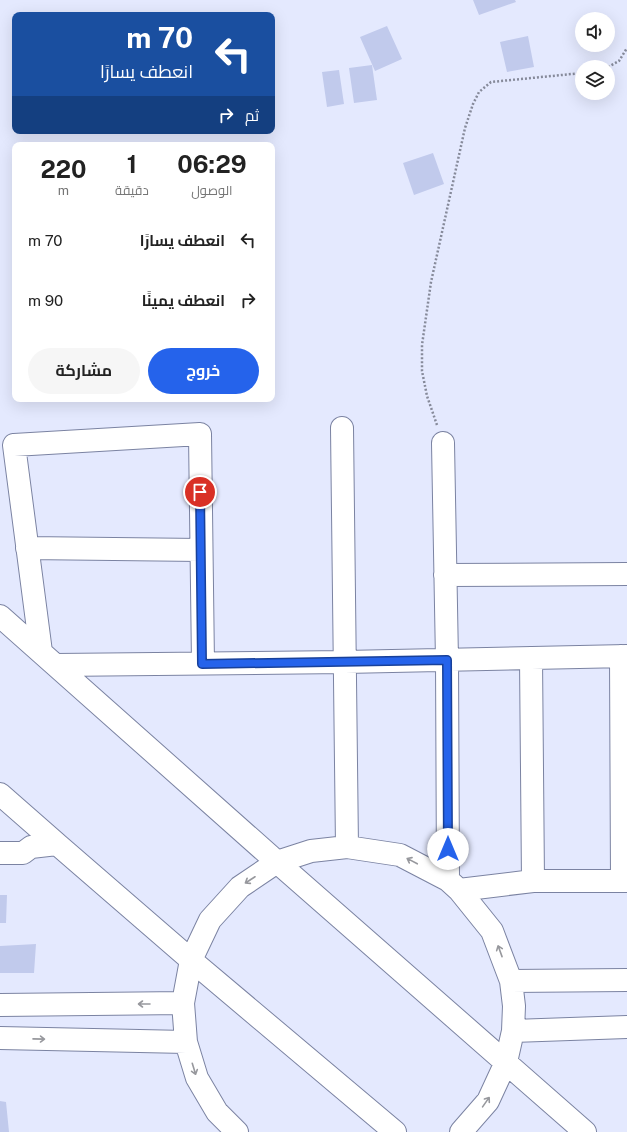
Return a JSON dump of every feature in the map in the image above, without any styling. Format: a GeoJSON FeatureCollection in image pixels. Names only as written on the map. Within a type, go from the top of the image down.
{"type":"FeatureCollection","features":[{"type":"Feature","properties":{"kind":"street"},"geometry":{"type":"LineString","coordinates":[[342,428],[347,847]]}},
{"type":"Feature","properties":{"kind":"street"},"geometry":{"type":"LineString","coordinates":[[48,658],[27,548],[14,446],[200,434],[202,664]]}},
{"type":"Feature","properties":{"kind":"street"},"geometry":{"type":"LineString","coordinates":[[443,443],[447,660],[454,885]]}},
{"type":"Feature","properties":{"kind":"street"},"geometry":{"type":"LineString","coordinates":[[27,548],[201,550]]}},
{"type":"Feature","properties":{"kind":"street"},"geometry":{"type":"LineString","coordinates":[[445,575],[627,574]]}},
{"type":"Feature","properties":{"kind":"street"},"geometry":{"type":"LineString","coordinates":[[0,616],[277,862],[585,1132]]}},
{"type":"Feature","properties":{"kind":"street"},"geometry":{"type":"LineString","coordinates":[[48,658],[202,664],[624,656],[624,881],[532,881],[454,885]]}},
{"type":"Feature","properties":{"kind":"street"},"geometry":{"type":"LineString","coordinates":[[531,658],[532,881]]}},
{"type":"Feature","properties":{"kind":"street"},"geometry":{"type":"LineString","coordinates":[[0,794],[191,960],[395,1132]]}},
{"type":"Feature","properties":{"kind":"street"},"geometry":{"type":"LineString","coordinates":[[0,853],[23,852],[31,847],[57,844]]}},
{"type":"Feature","properties":{"kind":"street"},"geometry":{"type":"LineString","coordinates":[[237,1132],[217,1112],[197,1078],[186,1042],[183,1003],[191,960],[210,920],[240,887],[277,862],[311,851],[347,847],[400,855],[454,885],[492,931],[511,981],[514,1006],[513,1031],[506,1062],[488,1101],[461,1132]]}},
{"type":"Feature","properties":{"kind":"street"},"geometry":{"type":"LineString","coordinates":[[511,981],[627,980]]}},
{"type":"Feature","properties":{"kind":"street"},"geometry":{"type":"LineString","coordinates":[[0,1005],[183,1003]]}},
{"type":"Feature","properties":{"kind":"street"},"geometry":{"type":"LineString","coordinates":[[513,1031],[627,1027]]}},
{"type":"Feature","properties":{"kind":"street"},"geometry":{"type":"LineString","coordinates":[[0,1038],[186,1042]]}},
{"type":"Feature","properties":{"kind":"path"},"geometry":{"type":"LineString","coordinates":[[615,63],[619,61],[627,48]]}},
{"type":"Feature","properties":{"kind":"path"},"geometry":{"type":"LineString","coordinates":[[443,443],[427,396],[422,372],[422,345],[431,282],[465,128],[472,104],[479,92],[491,82],[575,74]]}},
{"type":"Feature","properties":{"kind":"building"},"geometry":{"type":"Polygon","coordinates":[[[473,0],[515,0],[516,2],[479,15],[473,0]]]}},
{"type":"Feature","properties":{"kind":"building"},"geometry":{"type":"Polygon","coordinates":[[[387,26],[402,59],[375,71],[360,37],[387,26]]]}},
{"type":"Feature","properties":{"kind":"building"},"geometry":{"type":"Polygon","coordinates":[[[528,36],[534,67],[507,72],[500,42],[528,36]]]}},
{"type":"Feature","properties":{"kind":"building"},"geometry":{"type":"Polygon","coordinates":[[[372,65],[377,100],[354,103],[349,68],[372,65]]]}},
{"type":"Feature","properties":{"kind":"building"},"geometry":{"type":"Polygon","coordinates":[[[339,70],[344,104],[327,107],[322,72],[339,70]]]}},
{"type":"Feature","properties":{"kind":"building"},"geometry":{"type":"Polygon","coordinates":[[[433,153],[444,184],[414,195],[403,163],[433,153]]]}},
{"type":"Feature","properties":{"kind":"building"},"geometry":{"type":"Polygon","coordinates":[[[0,895],[7,895],[6,923],[0,923],[0,895]]]}},
{"type":"Feature","properties":{"kind":"building"},"geometry":{"type":"Polygon","coordinates":[[[36,944],[34,973],[0,973],[0,946],[36,944]]]}},
{"type":"Feature","properties":{"kind":"building"},"geometry":{"type":"Polygon","coordinates":[[[0,1101],[6,1102],[9,1132],[0,1132],[0,1101]]]}},
{"type":"Feature","properties":{"kind":"route"},"geometry":{"type":"LineString","coordinates":[[200,492],[202,664],[447,660],[448,849]]}}]}
